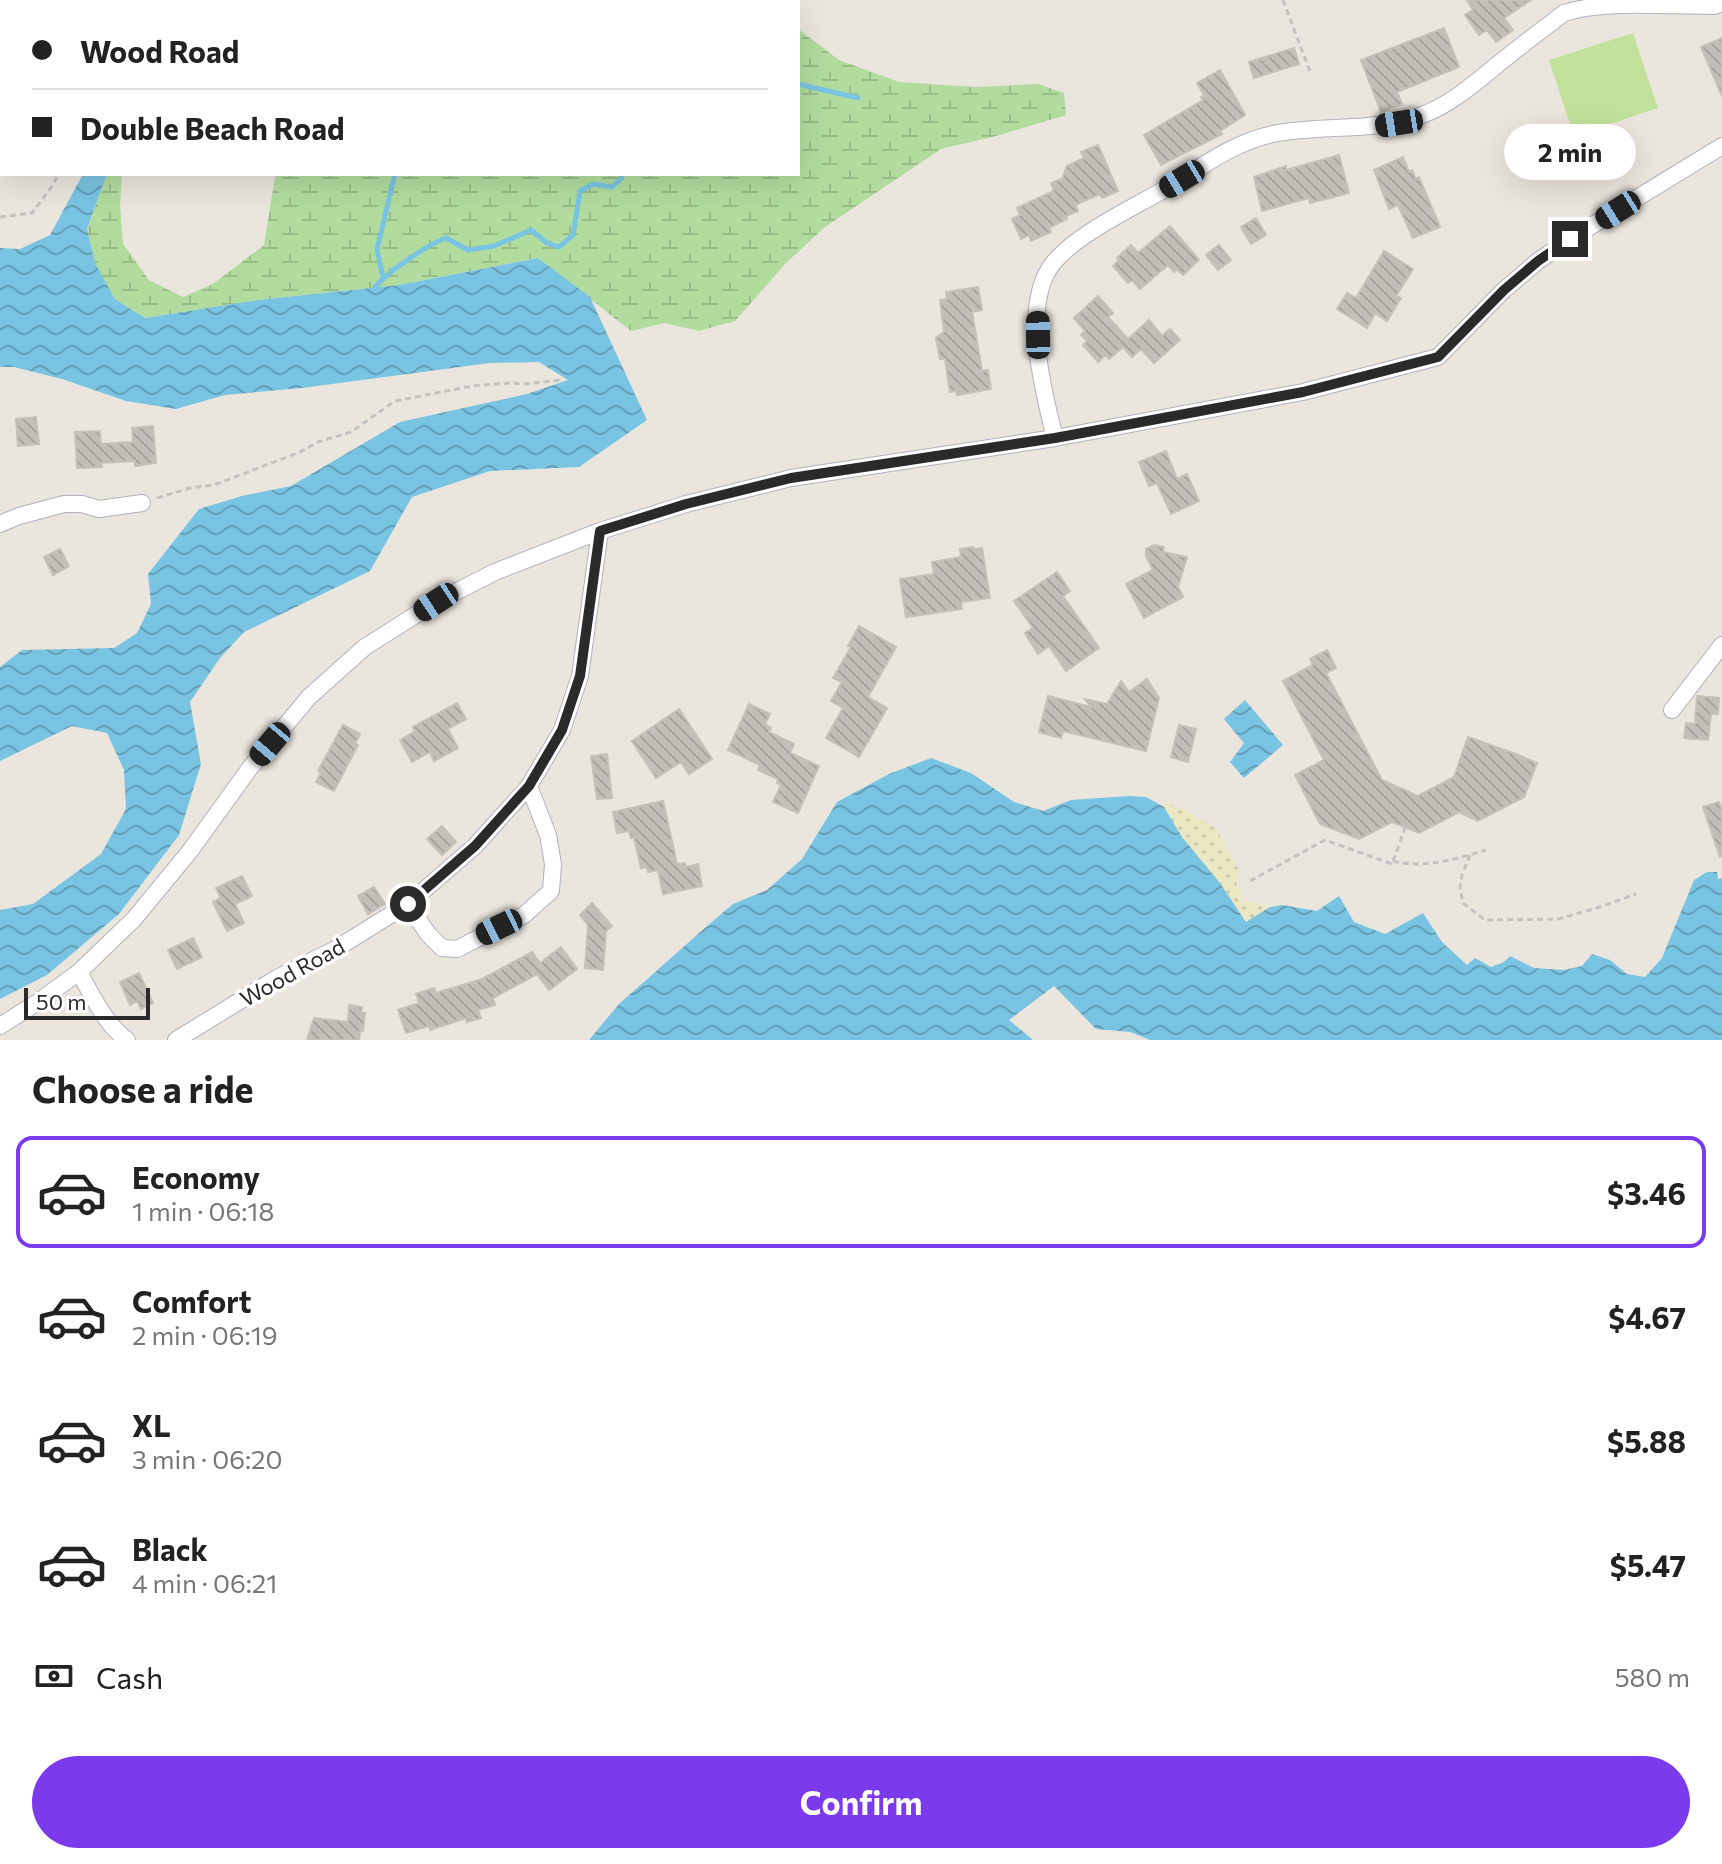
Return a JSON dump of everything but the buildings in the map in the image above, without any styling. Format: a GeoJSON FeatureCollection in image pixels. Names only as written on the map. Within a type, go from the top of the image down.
{"type":"FeatureCollection","features":[{"type":"Feature","properties":{"kind":"street"},"geometry":{"type":"LineString","coordinates":[[1055,438],[1038,356],[1037,314],[1042,282],[1054,263],[1089,234],[1250,140],[1309,130],[1379,127],[1427,114],[1477,81],[1564,13],[1579,7],[1714,6],[1722,3]]}},
{"type":"Feature","properties":{"kind":"street"},"geometry":{"type":"LineString","coordinates":[[0,1026],[79,972],[134,919],[309,697],[365,647],[436,602],[495,572],[600,531],[686,504],[791,478],[1055,438],[1303,392],[1438,357],[1504,290],[1538,261],[1722,146]]}},
{"type":"Feature","properties":{"kind":"street"},"geometry":{"type":"LineString","coordinates":[[0,524],[64,504],[82,504],[99,509],[142,503]]}},
{"type":"Feature","properties":{"kind":"street","name":"Wood Road"},"geometry":{"type":"LineString","coordinates":[[176,1040],[277,978],[334,950],[408,904],[475,846],[529,786],[562,730],[580,676],[600,531]]}},
{"type":"Feature","properties":{"kind":"street"},"geometry":{"type":"LineString","coordinates":[[1672,710],[1722,645]]}},
{"type":"Feature","properties":{"kind":"street"},"geometry":{"type":"LineString","coordinates":[[408,904],[428,934],[442,948],[457,949],[524,915],[551,891],[553,864],[548,835],[529,786]]}},
{"type":"Feature","properties":{"kind":"street"},"geometry":{"type":"LineString","coordinates":[[79,972],[100,1010],[127,1040]]}},
{"type":"Feature","properties":{"kind":"path"},"geometry":{"type":"LineString","coordinates":[[1283,0],[1311,74]]}},
{"type":"Feature","properties":{"kind":"path"},"geometry":{"type":"LineString","coordinates":[[0,217],[32,213],[57,176]]}},
{"type":"Feature","properties":{"kind":"path"},"geometry":{"type":"LineString","coordinates":[[142,503],[190,488],[214,485],[318,442],[351,432],[395,401],[472,386],[560,380]]}},
{"type":"Feature","properties":{"kind":"path"},"geometry":{"type":"LineString","coordinates":[[1250,881],[1325,840],[1392,864],[1405,828]]}},
{"type":"Feature","properties":{"kind":"path"},"geometry":{"type":"LineString","coordinates":[[1393,861],[1421,864],[1456,859],[1486,850]]}},
{"type":"Feature","properties":{"kind":"path"},"geometry":{"type":"LineString","coordinates":[[1470,855],[1460,888],[1463,903],[1485,920],[1558,919],[1636,894]]}},
{"type":"Feature","properties":{"kind":"green space"},"geometry":{"type":"Polygon","coordinates":[[[800,31],[839,60],[899,82],[976,87],[1038,84],[1064,93],[1066,115],[941,149],[825,227],[786,263],[735,321],[699,331],[665,323],[631,331],[538,258],[399,285],[258,300],[145,318],[115,299],[95,264],[87,230],[106,176],[122,176],[123,244],[149,280],[183,297],[213,284],[264,245],[275,177],[800,176],[800,31]]]}},
{"type":"Feature","properties":{"kind":"green space"},"geometry":{"type":"Polygon","coordinates":[[[1633,33],[1658,108],[1574,136],[1549,60],[1633,33]]]}},
{"type":"Feature","properties":{"kind":"sand"},"geometry":{"type":"Polygon","coordinates":[[[1165,802],[1216,829],[1240,872],[1236,884],[1241,890],[1241,901],[1270,907],[1247,922],[1182,837],[1164,807],[1165,802]]]}},
{"type":"Feature","properties":{"kind":"water"},"geometry":{"type":"Polygon","coordinates":[[[82,176],[106,176],[87,229],[95,263],[115,299],[145,318],[258,300],[399,285],[538,258],[590,297],[647,420],[579,467],[490,471],[412,497],[370,571],[244,632],[220,658],[190,702],[201,764],[179,835],[119,914],[47,975],[0,999],[0,910],[33,904],[101,854],[126,809],[124,770],[107,733],[72,726],[0,761],[0,667],[22,650],[114,648],[137,633],[151,604],[148,574],[199,509],[291,486],[400,422],[527,394],[568,380],[539,362],[490,363],[225,395],[176,409],[126,401],[62,379],[14,367],[0,367],[0,248],[20,249],[50,235],[82,176]]]}},
{"type":"Feature","properties":{"kind":"water"},"geometry":{"type":"Polygon","coordinates":[[[1245,700],[1283,745],[1244,778],[1230,762],[1244,743],[1224,719],[1245,700]]]}},
{"type":"Feature","properties":{"kind":"water"},"geometry":{"type":"Polygon","coordinates":[[[931,758],[971,773],[1014,802],[1043,811],[1071,800],[1146,797],[1164,807],[1182,837],[1220,883],[1246,922],[1270,907],[1282,905],[1317,911],[1339,896],[1354,922],[1385,934],[1423,913],[1442,942],[1467,965],[1475,958],[1491,967],[1510,956],[1534,968],[1564,970],[1582,966],[1592,954],[1610,960],[1627,974],[1645,977],[1662,958],[1694,880],[1707,872],[1717,872],[1718,879],[1722,878],[1722,1040],[1150,1040],[1130,1032],[1096,1029],[1054,986],[1009,1020],[1033,1040],[589,1040],[619,1004],[733,904],[767,890],[802,859],[837,802],[889,774],[931,758]]]}},
{"type":"Feature","properties":{"kind":"waterway"},"geometry":{"type":"LineString","coordinates":[[800,84],[858,98]]}},
{"type":"Feature","properties":{"kind":"waterway"},"geometry":{"type":"LineString","coordinates":[[383,278],[377,249],[395,176]]}},
{"type":"Feature","properties":{"kind":"waterway"},"geometry":{"type":"LineString","coordinates":[[375,287],[409,259],[446,238],[468,250],[494,246],[531,230],[547,243],[559,247],[573,235],[580,191],[593,184],[612,187],[622,176]]}},
{"type":"Feature","properties":{"kind":"route"},"geometry":{"type":"LineString","coordinates":[[408,904],[475,846],[529,786],[562,730],[580,676],[600,531],[686,504],[791,478],[1055,438],[1303,392],[1438,357],[1504,290],[1570,239]]}}]}
